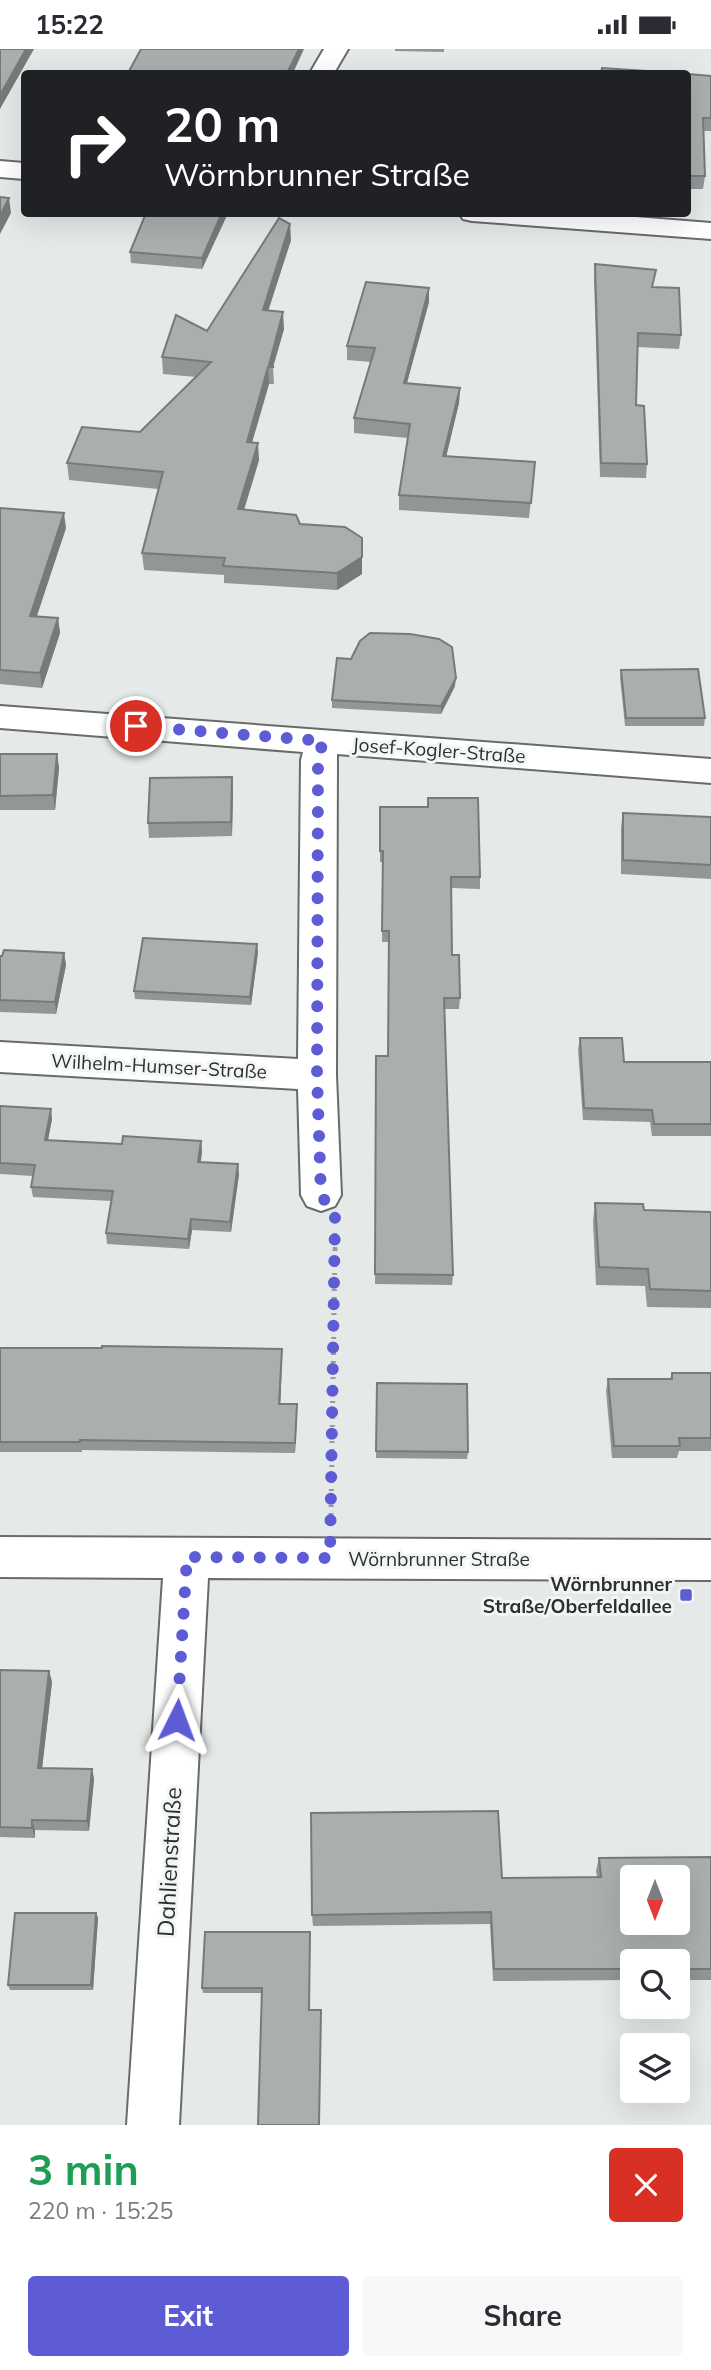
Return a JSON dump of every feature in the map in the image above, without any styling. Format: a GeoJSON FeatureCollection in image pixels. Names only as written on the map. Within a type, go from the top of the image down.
{"type":"FeatureCollection","features":[{"type":"Feature","properties":{"kind":"street"},"geometry":{"type":"LineString","coordinates":[[325,70],[336,49]]}},
{"type":"Feature","properties":{"kind":"street"},"geometry":{"type":"LineString","coordinates":[[0,169],[21,171]]}},
{"type":"Feature","properties":{"kind":"street"},"geometry":{"type":"LineString","coordinates":[[525,217],[711,231]]}},
{"type":"Feature","properties":{"kind":"street","name":"Josef-Kogler-Straße"},"geometry":{"type":"LineString","coordinates":[[0,717],[711,771]]}},
{"type":"Feature","properties":{"kind":"street"},"geometry":{"type":"LineString","coordinates":[[321,1195],[317,1075],[318,760],[323,741]]}},
{"type":"Feature","properties":{"kind":"street","name":"Wilhelm-Humser-Straße"},"geometry":{"type":"LineString","coordinates":[[0,1057],[317,1075]]}},
{"type":"Feature","properties":{"kind":"street","name":"Wörnbrunner Straße"},"geometry":{"type":"LineString","coordinates":[[0,1557],[711,1560]]}},
{"type":"Feature","properties":{"kind":"street","name":"Dahlienstraße"},"geometry":{"type":"LineString","coordinates":[[153,2125],[187,1557]]}},
{"type":"Feature","properties":{"kind":"path"},"geometry":{"type":"LineString","coordinates":[[321,1195],[335,1215],[330,1558]]}},
{"type":"Feature","properties":{"kind":"building"},"geometry":{"type":"Polygon","coordinates":[[[0,49],[26,49],[0,95],[0,49]]]}},
{"type":"Feature","properties":{"kind":"building"},"geometry":{"type":"Polygon","coordinates":[[[141,49],[299,49],[288,70],[130,70],[141,49]]]}},
{"type":"Feature","properties":{"kind":"building"},"geometry":{"type":"Polygon","coordinates":[[[691,74],[711,76],[711,118],[703,118],[705,176],[691,176],[691,74]]]}},
{"type":"Feature","properties":{"kind":"building"},"geometry":{"type":"Polygon","coordinates":[[[0,197],[9,198],[0,216],[0,197]]]}},
{"type":"Feature","properties":{"kind":"building"},"geometry":{"type":"Polygon","coordinates":[[[144,217],[220,217],[202,258],[130,252],[144,217]]]}},
{"type":"Feature","properties":{"kind":"building"},"geometry":{"type":"Polygon","coordinates":[[[279,218],[290,224],[263,310],[283,312],[269,365],[274,367],[268,367],[247,442],[258,443],[238,509],[296,515],[300,524],[345,527],[362,538],[362,557],[337,573],[223,566],[225,558],[142,553],[163,472],[67,463],[82,427],[140,432],[211,362],[162,357],[176,315],[207,331],[279,218]]]}},
{"type":"Feature","properties":{"kind":"building"},"geometry":{"type":"Polygon","coordinates":[[[595,264],[656,270],[652,287],[679,288],[681,335],[638,333],[636,405],[644,406],[647,464],[601,463],[595,264]]]}},
{"type":"Feature","properties":{"kind":"building"},"geometry":{"type":"Polygon","coordinates":[[[366,282],[429,288],[404,383],[460,388],[443,456],[535,462],[531,503],[399,495],[410,424],[354,418],[375,348],[347,346],[366,282]]]}},
{"type":"Feature","properties":{"kind":"building"},"geometry":{"type":"Polygon","coordinates":[[[0,508],[64,513],[30,616],[58,618],[40,673],[0,670],[0,508]]]}},
{"type":"Feature","properties":{"kind":"building"},"geometry":{"type":"Polygon","coordinates":[[[370,633],[410,634],[439,639],[452,647],[456,678],[441,706],[332,700],[337,658],[351,659],[360,641],[370,633]]]}},
{"type":"Feature","properties":{"kind":"building"},"geometry":{"type":"Polygon","coordinates":[[[698,669],[705,718],[626,718],[621,670],[698,669]]]}},
{"type":"Feature","properties":{"kind":"building"},"geometry":{"type":"Polygon","coordinates":[[[0,754],[57,754],[53,795],[0,796],[0,754]]]}},
{"type":"Feature","properties":{"kind":"building"},"geometry":{"type":"Polygon","coordinates":[[[232,777],[231,822],[148,823],[150,778],[232,777]]]}},
{"type":"Feature","properties":{"kind":"building"},"geometry":{"type":"Polygon","coordinates":[[[428,798],[478,798],[480,877],[451,877],[452,955],[459,955],[460,998],[444,998],[453,1275],[375,1274],[376,1056],[388,1056],[389,931],[382,931],[383,851],[380,851],[380,807],[428,807],[428,798]]]}},
{"type":"Feature","properties":{"kind":"building"},"geometry":{"type":"Polygon","coordinates":[[[623,813],[711,817],[711,865],[623,860],[623,813]]]}},
{"type":"Feature","properties":{"kind":"building"},"geometry":{"type":"Polygon","coordinates":[[[143,938],[257,944],[250,997],[134,991],[143,938]]]}},
{"type":"Feature","properties":{"kind":"building"},"geometry":{"type":"Polygon","coordinates":[[[4,950],[64,953],[55,1002],[0,1000],[0,956],[4,950]]]}},
{"type":"Feature","properties":{"kind":"building"},"geometry":{"type":"Polygon","coordinates":[[[580,1038],[622,1038],[624,1062],[711,1062],[711,1124],[654,1124],[652,1110],[584,1108],[580,1038]]]}},
{"type":"Feature","properties":{"kind":"building"},"geometry":{"type":"Polygon","coordinates":[[[0,1106],[51,1109],[45,1140],[122,1144],[123,1136],[201,1141],[198,1162],[238,1164],[230,1222],[191,1219],[188,1239],[106,1233],[113,1191],[31,1187],[35,1165],[0,1163],[0,1106]]]}},
{"type":"Feature","properties":{"kind":"building"},"geometry":{"type":"Polygon","coordinates":[[[595,1203],[643,1204],[644,1210],[711,1212],[711,1291],[650,1289],[648,1269],[599,1267],[595,1203]]]}},
{"type":"Feature","properties":{"kind":"building"},"geometry":{"type":"Polygon","coordinates":[[[102,1346],[282,1349],[279,1404],[297,1404],[295,1443],[80,1440],[0,1442],[0,1348],[102,1346]]]}},
{"type":"Feature","properties":{"kind":"building"},"geometry":{"type":"Polygon","coordinates":[[[672,1373],[711,1373],[711,1438],[679,1438],[680,1446],[614,1446],[608,1379],[672,1379],[672,1373]]]}},
{"type":"Feature","properties":{"kind":"building"},"geometry":{"type":"Polygon","coordinates":[[[377,1383],[467,1384],[468,1452],[376,1451],[377,1383]]]}},
{"type":"Feature","properties":{"kind":"building"},"geometry":{"type":"Polygon","coordinates":[[[0,1670],[49,1671],[38,1768],[92,1769],[87,1821],[32,1820],[32,1828],[0,1827],[0,1670]]]}},
{"type":"Feature","properties":{"kind":"building"},"geometry":{"type":"Polygon","coordinates":[[[498,1811],[502,1878],[601,1877],[599,1858],[711,1857],[711,1969],[690,1969],[690,1949],[620,1949],[620,1969],[494,1969],[491,1912],[312,1915],[311,1813],[498,1811]]]}},
{"type":"Feature","properties":{"kind":"building"},"geometry":{"type":"Polygon","coordinates":[[[15,1913],[96,1913],[91,1985],[8,1985],[15,1913]]]}},
{"type":"Feature","properties":{"kind":"building"},"geometry":{"type":"Polygon","coordinates":[[[205,1932],[310,1932],[309,2010],[321,2010],[319,2125],[258,2125],[262,1988],[202,1988],[205,1932]]]}},
{"type":"Feature","properties":{"kind":"place","name":"Wörnbrunner Straße/Oberfeldallee"},"geometry":{"type":"Point","coordinates":[686,1595]}},
{"type":"Feature","properties":{"kind":"route"},"geometry":{"type":"LineString","coordinates":[[136,726],[323,741],[318,760],[317,1075],[321,1195],[335,1215],[330,1558],[187,1557],[177,1720]]}}]}
